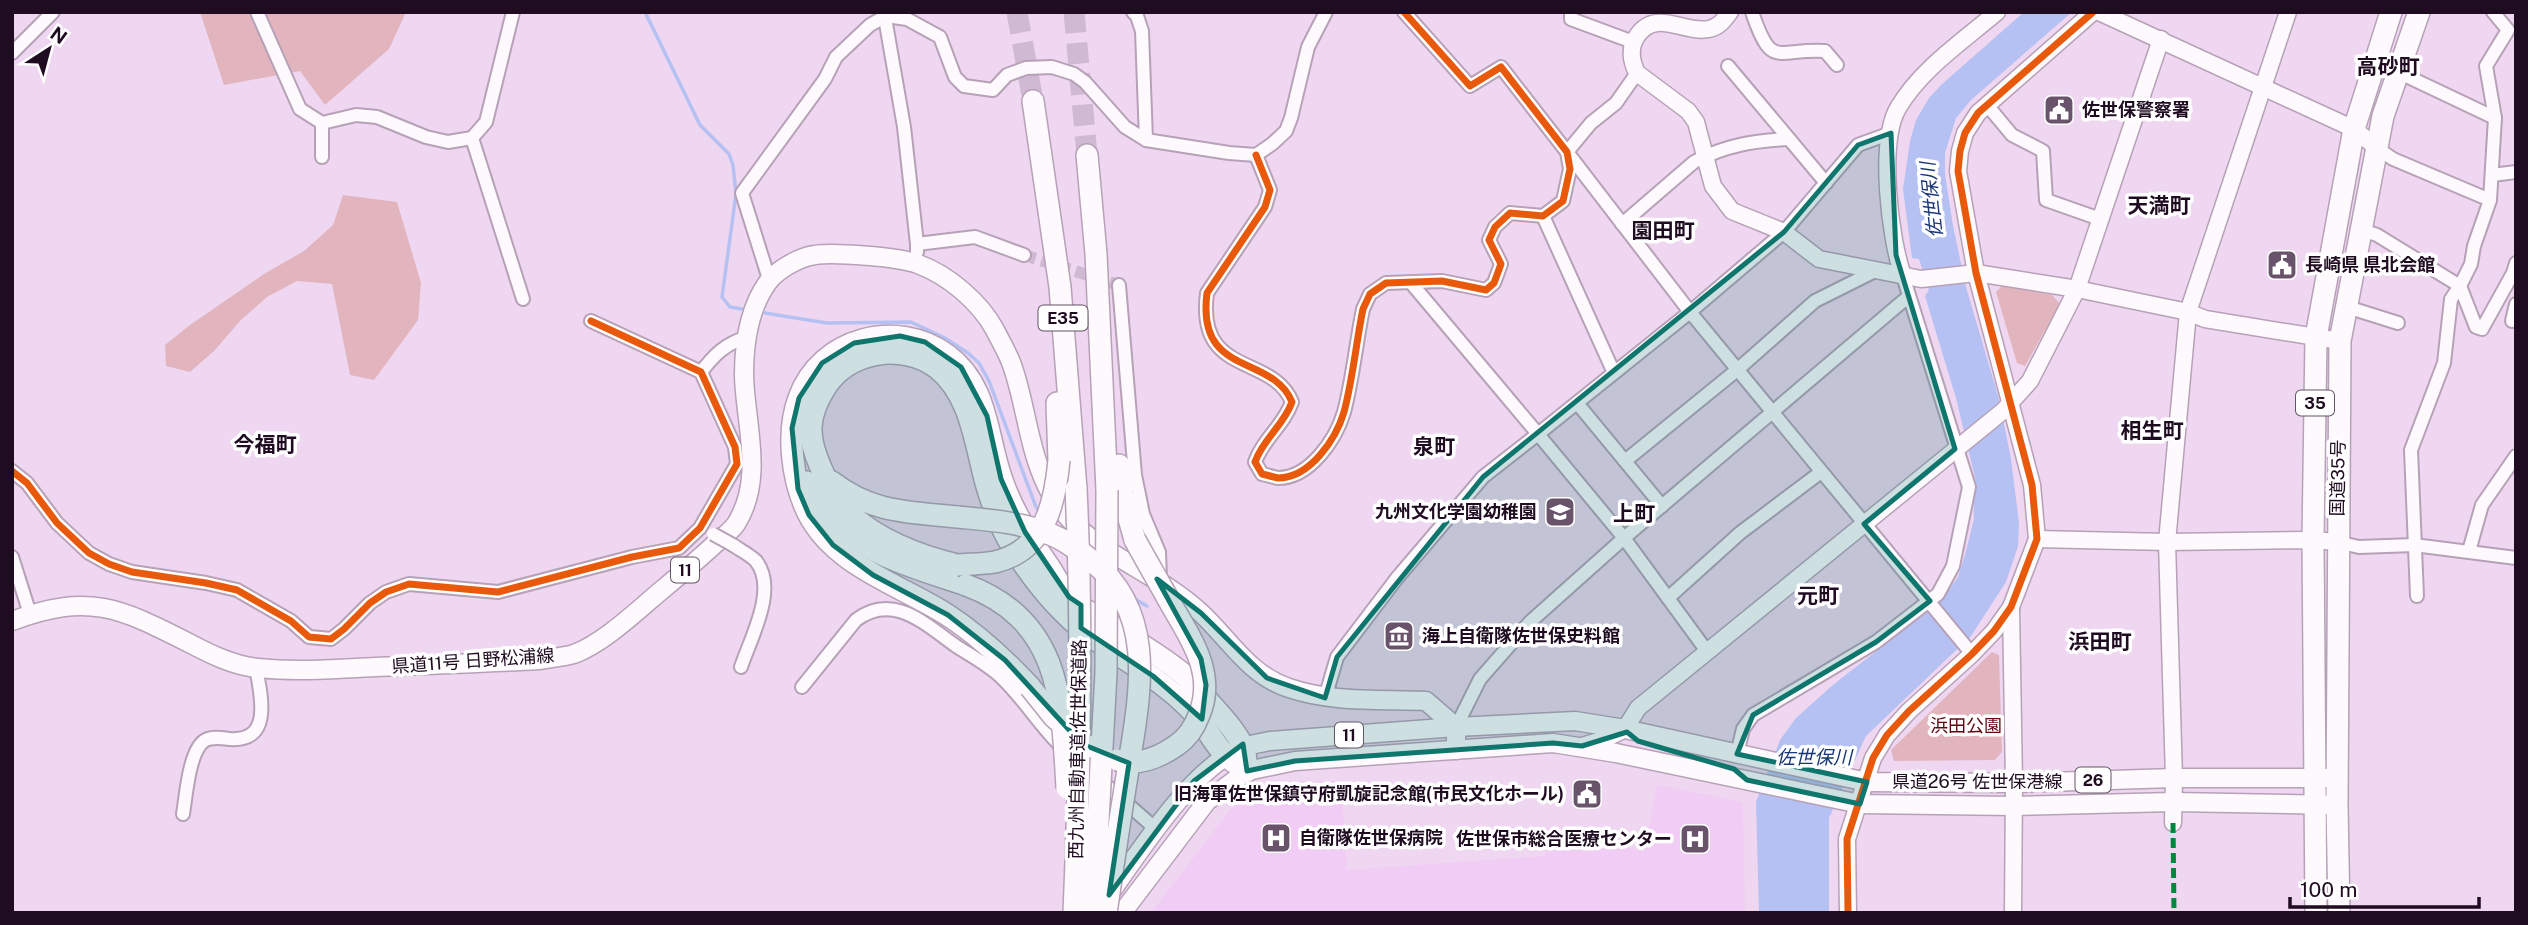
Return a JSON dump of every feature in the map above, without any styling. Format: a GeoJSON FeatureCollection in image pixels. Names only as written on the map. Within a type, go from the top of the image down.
{"type":"FeatureCollection","features":[{"type":"Feature","properties":{"kind":"highway","name":"国道35号"},"geometry":{"type":"LineString","coordinates":[[2316,913],[2313,540],[2316,337],[2354,129],[2392,12]]}},
{"type":"Feature","properties":{"kind":"highway","name":"国道35号"},"geometry":{"type":"LineString","coordinates":[[2339,913],[2337,542],[2340,341],[2383,116],[2419,12]]}},
{"type":"Feature","properties":{"kind":"highway","name":"E35"},"geometry":{"type":"LineString","coordinates":[[1033,101],[1040,148]]}},
{"type":"Feature","properties":{"kind":"highway"},"geometry":{"type":"LineString","coordinates":[[794,463],[823,509],[843,530],[886,558],[962,575],[1023,550],[1040,532],[1051,511],[1059,460],[1057,362],[1041,223],[1040,148]]}},
{"type":"Feature","properties":{"kind":"highway","name":"西九州自動車道;佐世保道路"},"geometry":{"type":"LineString","coordinates":[[1040,148],[1060,287],[1081,585],[1081,722],[1074,913]]}},
{"type":"Feature","properties":{"kind":"highway","name":"E35"},"geometry":{"type":"LineString","coordinates":[[1087,155],[1096,254]]}},
{"type":"Feature","properties":{"kind":"highway"},"geometry":{"type":"LineString","coordinates":[[1096,254],[1122,494],[1135,540],[1201,659],[1206,685],[1203,705],[1196,722],[1182,741],[1166,754],[1143,761],[1124,762],[1104,757],[1082,744],[1054,717],[1005,660],[948,615],[873,575],[833,545],[809,515],[798,489],[792,428],[799,398],[810,377],[836,352],[876,336],[900,336],[925,342],[945,354],[961,367],[974,388],[987,416],[1001,479],[1026,532],[1069,597],[1184,675],[1228,724],[1235,752]]}},
{"type":"Feature","properties":{"kind":"highway","name":"西九州自動車道;佐世保道路"},"geometry":{"type":"LineString","coordinates":[[1095,913],[1107,587],[1107,489],[1096,254]]}},
{"type":"Feature","properties":{"kind":"highway"},"geometry":{"type":"LineString","coordinates":[[1067,913],[1067,788],[1064,735],[1051,670],[1039,639],[1016,612],[989,593],[962,575],[895,544],[867,526],[841,504],[811,448],[811,421],[818,400],[830,380],[846,366],[879,353],[896,353],[917,358],[935,367],[950,381],[969,416],[992,504],[1010,544],[1038,585],[1061,611],[1080,627],[1153,676],[1191,709],[1235,752],[1247,771]]}},
{"type":"Feature","properties":{"kind":"highway"},"geometry":{"type":"LineString","coordinates":[[825,477],[869,505],[1012,523],[1047,533],[1072,545],[1101,569],[1117,588],[1129,610],[1138,637],[1141,666],[1138,705],[1106,913]]}},
{"type":"Feature","properties":{"kind":"main road","name":"11"},"geometry":{"type":"LineString","coordinates":[[769,279],[790,265],[813,255],[861,255],[916,263],[946,280],[973,300],[993,325],[1013,366],[1036,459],[1049,491],[1063,513],[1088,539],[1160,581],[1201,613],[1243,660],[1267,678],[1288,688],[1325,698],[1426,701],[1456,727]]}},
{"type":"Feature","properties":{"kind":"main road","name":"県道11号 日野松浦線"},"geometry":{"type":"LineString","coordinates":[[12,621],[30,614],[74,605],[109,608],[134,615],[214,656],[256,668],[304,670],[540,660],[575,653],[614,630],[735,525],[748,494],[753,446],[744,376],[747,337],[755,305],[769,279]]}},
{"type":"Feature","properties":{"kind":"main road","name":"県道26号 佐世保港線"},"geometry":{"type":"LineString","coordinates":[[1456,727],[1575,721],[1625,729],[1867,782],[2014,783],[2174,778],[2337,778]]}},
{"type":"Feature","properties":{"kind":"main road"},"geometry":{"type":"LineString","coordinates":[[1552,723],[1655,751],[1670,764]]}},
{"type":"Feature","properties":{"kind":"main road","name":"11"},"geometry":{"type":"LineString","coordinates":[[1095,913],[1194,781],[1235,752],[1270,741],[1456,727]]}},
{"type":"Feature","properties":{"kind":"main road"},"geometry":{"type":"LineString","coordinates":[[1456,727],[1456,750]]}},
{"type":"Feature","properties":{"kind":"main road"},"geometry":{"type":"LineString","coordinates":[[1625,729],[1638,741],[1667,747],[1734,769],[1753,781]]}},
{"type":"Feature","properties":{"kind":"main road","name":"県道26号 佐世保港線"},"geometry":{"type":"LineString","coordinates":[[1456,750],[1553,743],[1582,746],[1851,802],[2013,806],[2173,802],[2315,803],[2337,806]]}},
{"type":"Feature","properties":{"kind":"main road","name":"11"},"geometry":{"type":"LineString","coordinates":[[1122,913],[1207,801],[1247,771],[1295,761],[1456,750]]}},
{"type":"Feature","properties":{"kind":"street"},"geometry":{"type":"LineString","coordinates":[[12,53],[53,12]]}},
{"type":"Feature","properties":{"kind":"street"},"geometry":{"type":"LineString","coordinates":[[257,12],[300,109],[322,123],[356,115],[377,117],[448,142],[472,138],[486,122],[513,12]]}},
{"type":"Feature","properties":{"kind":"street"},"geometry":{"type":"LineString","coordinates":[[1133,12],[1142,31],[1146,140]]}},
{"type":"Feature","properties":{"kind":"street"},"geometry":{"type":"LineString","coordinates":[[769,279],[742,192],[825,79],[836,57],[885,14],[907,19],[940,37],[954,77],[964,86],[993,90],[1007,75],[1026,68],[1052,67],[1074,74],[1085,82],[1125,127],[1146,140],[1256,155],[1286,131],[1308,47],[1326,12]]}},
{"type":"Feature","properties":{"kind":"street"},"geometry":{"type":"LineString","coordinates":[[1404,12],[1470,86],[1501,67],[1690,312],[1969,649]]}},
{"type":"Feature","properties":{"kind":"street"},"geometry":{"type":"LineString","coordinates":[[1571,12],[1571,19],[1633,42]]}},
{"type":"Feature","properties":{"kind":"street"},"geometry":{"type":"LineString","coordinates":[[1730,12],[1721,24],[1708,29],[1690,29],[1666,22],[1651,24],[1640,31],[1633,42],[1633,63],[1637,73],[1688,111],[1696,122],[1713,186],[1732,211],[1784,232],[1819,259],[1921,279],[1971,273],[2077,289],[2188,312],[2205,319],[2340,341]]}},
{"type":"Feature","properties":{"kind":"street"},"geometry":{"type":"LineString","coordinates":[[1752,12],[1760,36],[1770,51],[1778,54],[1825,51],[1837,65]]}},
{"type":"Feature","properties":{"kind":"street"},"geometry":{"type":"LineString","coordinates":[[1737,754],[1743,729],[1754,715],[1876,642],[1932,603],[1953,566],[1969,487],[1959,446],[1895,254],[1889,207],[1888,167],[1896,111],[1910,90],[1934,65],[1997,12]]}},
{"type":"Feature","properties":{"kind":"street"},"geometry":{"type":"LineString","coordinates":[[1848,913],[1847,839],[1851,802],[1867,782],[1873,758],[1887,735],[1909,711],[1969,649],[1994,631],[2011,607],[2037,539],[2032,485],[2007,406],[1971,273],[1958,171],[1965,133],[1978,113],[2093,12]]}},
{"type":"Feature","properties":{"kind":"street"},"geometry":{"type":"LineString","coordinates":[[2099,12],[2354,129],[2393,159],[2490,200]]}},
{"type":"Feature","properties":{"kind":"street"},"geometry":{"type":"LineString","coordinates":[[2174,823],[2167,542],[2188,312],[2288,12]]}},
{"type":"Feature","properties":{"kind":"street"},"geometry":{"type":"LineString","coordinates":[[2417,596],[2411,450],[2444,363],[2451,299],[2471,264],[2474,246],[2490,200],[2495,118],[2486,66],[2512,32],[2493,12]]}},
{"type":"Feature","properties":{"kind":"street"},"geometry":{"type":"LineString","coordinates":[[885,14],[911,177],[918,244],[916,263]]}},
{"type":"Feature","properties":{"kind":"street"},"geometry":{"type":"LineString","coordinates":[[1582,746],[1625,729],[1638,708],[2007,406],[2030,380],[2077,289],[2161,39]]}},
{"type":"Feature","properties":{"kind":"street"},"geometry":{"type":"LineString","coordinates":[[1728,66],[1826,183]]}},
{"type":"Feature","properties":{"kind":"street"},"geometry":{"type":"LineString","coordinates":[[2398,72],[2495,118]]}},
{"type":"Feature","properties":{"kind":"street"},"geometry":{"type":"LineString","coordinates":[[1256,155],[1270,190],[1265,207],[1207,293],[1205,310],[1209,334],[1224,353],[1286,388],[1292,402],[1287,416],[1258,452],[1255,462],[1262,474],[1279,478],[1297,473],[1312,464],[1324,451],[1343,414],[1363,309],[1370,294],[1387,283],[1442,281],[1486,290],[1494,283],[1501,264],[1489,240],[1495,226],[1510,213],[1543,216],[1563,201],[1570,169],[1567,152],[1591,123],[1616,103],[1637,73]]}},
{"type":"Feature","properties":{"kind":"street"},"geometry":{"type":"LineString","coordinates":[[1987,105],[2012,135],[2043,151],[2046,200],[2100,219]]}},
{"type":"Feature","properties":{"kind":"street"},"geometry":{"type":"LineString","coordinates":[[322,123],[322,157]]}},
{"type":"Feature","properties":{"kind":"street"},"geometry":{"type":"LineString","coordinates":[[1325,698],[1337,657],[1397,578],[1483,477],[1690,312],[1784,232],[1858,145],[1891,133]]}},
{"type":"Feature","properties":{"kind":"street"},"geometry":{"type":"LineString","coordinates":[[472,138],[523,299]]}},
{"type":"Feature","properties":{"kind":"street"},"geometry":{"type":"LineString","coordinates":[[1622,224],[1694,162],[1749,142],[1789,139]]}},
{"type":"Feature","properties":{"kind":"street"},"geometry":{"type":"LineString","coordinates":[[2491,175],[2516,172]]}},
{"type":"Feature","properties":{"kind":"street"},"geometry":{"type":"LineString","coordinates":[[1543,216],[1614,373]]}},
{"type":"Feature","properties":{"kind":"street"},"geometry":{"type":"LineString","coordinates":[[2362,230],[2377,235],[2460,286],[2476,327],[2482,329],[2516,263]]}},
{"type":"Feature","properties":{"kind":"street"},"geometry":{"type":"LineString","coordinates":[[918,244],[975,237],[1024,255]]}},
{"type":"Feature","properties":{"kind":"street"},"geometry":{"type":"LineString","coordinates":[[1625,461],[1738,370],[1815,301],[1875,271]]}},
{"type":"Feature","properties":{"kind":"street"},"geometry":{"type":"LineString","coordinates":[[1412,284],[1624,538],[1706,650]]}},
{"type":"Feature","properties":{"kind":"street"},"geometry":{"type":"LineString","coordinates":[[1119,285],[1135,475],[1143,514],[1159,552],[1160,581]]}},
{"type":"Feature","properties":{"kind":"street"},"geometry":{"type":"LineString","coordinates":[[1456,727],[1480,679],[1530,622],[1661,506],[1909,296]]}},
{"type":"Feature","properties":{"kind":"street"},"geometry":{"type":"LineString","coordinates":[[2512,321],[2516,304]]}},
{"type":"Feature","properties":{"kind":"street"},"geometry":{"type":"LineString","coordinates":[[2347,307],[2398,323]]}},
{"type":"Feature","properties":{"kind":"street"},"geometry":{"type":"LineString","coordinates":[[12,471],[27,483],[57,523],[89,553],[109,564],[132,572],[237,590],[318,639],[331,639],[370,603],[386,592],[409,584],[498,592],[632,557],[679,548],[706,531],[737,464],[735,447],[701,372],[591,321]]}},
{"type":"Feature","properties":{"kind":"street"},"geometry":{"type":"LineString","coordinates":[[701,372],[715,353],[730,342],[747,337]]}},
{"type":"Feature","properties":{"kind":"street"},"geometry":{"type":"LineString","coordinates":[[1577,403],[1661,506]]}},
{"type":"Feature","properties":{"kind":"street"},"geometry":{"type":"LineString","coordinates":[[2469,551],[2482,505],[2516,456]]}},
{"type":"Feature","properties":{"kind":"street"},"geometry":{"type":"LineString","coordinates":[[1668,598],[1740,533],[1821,472]]}},
{"type":"Feature","properties":{"kind":"street"},"geometry":{"type":"LineString","coordinates":[[706,531],[755,560],[765,580],[764,598],[741,667]]}},
{"type":"Feature","properties":{"kind":"street"},"geometry":{"type":"LineString","coordinates":[[2037,539],[2167,542],[2313,540],[2359,547],[2414,545],[2516,558]]}},
{"type":"Feature","properties":{"kind":"street"},"geometry":{"type":"LineString","coordinates":[[12,557],[30,614]]}},
{"type":"Feature","properties":{"kind":"street"},"geometry":{"type":"LineString","coordinates":[[2011,607],[2014,783],[2012,913]]}},
{"type":"Feature","properties":{"kind":"street"},"geometry":{"type":"LineString","coordinates":[[802,687],[856,620],[867,611],[881,608],[911,615],[1000,676],[1054,739],[1157,830]]}},
{"type":"Feature","properties":{"kind":"street"},"geometry":{"type":"LineString","coordinates":[[183,814],[194,756],[204,741],[211,738],[250,737],[255,730],[262,714],[256,668]]}},
{"type":"Feature","properties":{"kind":"highlighted area"},"geometry":{"type":"Polygon","coordinates":[[[1891,133],[1896,255],[1955,449],[1864,524],[1930,601],[1876,642],[1753,715],[1737,754],[1867,782],[1860,804],[1747,780],[1734,769],[1638,741],[1627,732],[1582,746],[1553,743],[1295,761],[1247,771],[1243,744],[1194,781],[1109,895],[1129,763],[1082,744],[1005,660],[948,615],[873,575],[833,545],[809,515],[798,489],[792,428],[799,398],[822,363],[854,343],[900,336],[925,342],[961,367],[987,416],[1001,479],[1025,532],[1069,597],[1081,605],[1081,628],[1089,635],[1153,676],[1202,719],[1206,685],[1201,659],[1157,579],[1201,613],[1267,678],[1325,698],[1337,657],[1483,477],[1784,232],[1858,145],[1891,133]]]}},
{"type":"Feature","properties":{"kind":"shaded area"},"geometry":{"type":"Polygon","coordinates":[[[1341,781],[1347,870],[1545,856],[1547,826],[1644,852],[1657,785],[1743,802],[1745,913],[1151,913],[1229,811],[1241,802],[1279,785],[1341,781]]]}},
{"type":"Feature","properties":{"kind":"green space"},"geometry":{"type":"Polygon","coordinates":[[[200,12],[406,12],[389,49],[325,105],[300,71],[224,85],[200,12]]]}},
{"type":"Feature","properties":{"kind":"green space"},"geometry":{"type":"Polygon","coordinates":[[[343,195],[397,202],[421,283],[418,320],[374,380],[350,375],[332,284],[297,281],[267,297],[190,372],[166,366],[165,345],[264,274],[304,251],[333,225],[343,195]]]}},
{"type":"Feature","properties":{"kind":"green space"},"geometry":{"type":"Polygon","coordinates":[[[2003,285],[2052,295],[2060,304],[2025,366],[2017,363],[1996,292],[2003,285]]]}},
{"type":"Feature","properties":{"kind":"green space","name":"浜田公園"},"geometry":{"type":"Polygon","coordinates":[[[1992,652],[1999,655],[2002,752],[1995,760],[1894,761],[1891,750],[1992,652]]]}},
{"type":"Feature","properties":{"kind":"water","name":"佐世保川"},"geometry":{"type":"Polygon","coordinates":[[[2024,12],[2072,12],[1971,100],[1956,118],[1945,153],[1945,174],[1953,226],[1966,287],[1999,399],[2011,459],[2019,523],[2018,546],[2006,582],[1971,636],[1866,736],[1829,818],[1829,913],[1759,913],[1756,802],[1780,740],[1796,718],[1834,684],[1928,611],[1949,590],[1958,577],[1965,555],[1974,519],[1973,488],[1977,486],[1956,398],[1925,296],[1929,290],[1919,259],[1912,258],[1903,189],[1916,120],[1929,98],[2024,12]]]}},
{"type":"Feature","properties":{"kind":"waterway"},"geometry":{"type":"LineString","coordinates":[[645,12],[700,125],[729,154],[733,165],[736,194],[722,297],[730,307],[742,309]]}},
{"type":"Feature","properties":{"kind":"waterway"},"geometry":{"type":"LineString","coordinates":[[765,313],[827,323],[911,322],[945,338],[968,353],[979,363],[989,381],[1036,507],[1041,513]]}},
{"type":"Feature","properties":{"kind":"waterway"},"geometry":{"type":"LineString","coordinates":[[1133,598],[1147,606]]}},
{"type":"Feature","properties":{"kind":"tunnel"},"geometry":{"type":"LineString","coordinates":[[1017,12],[1033,101]]}},
{"type":"Feature","properties":{"kind":"tunnel"},"geometry":{"type":"LineString","coordinates":[[1074,12],[1087,155]]}},
{"type":"Feature","properties":{"kind":"tunnel"},"geometry":{"type":"LineString","coordinates":[[1024,255],[1119,285]]}},
{"type":"Feature","properties":{"kind":"marked path"},"geometry":{"type":"LineString","coordinates":[[2173,823],[2174,913]]}},
{"type":"Feature","properties":{"kind":"cycle path"},"geometry":{"type":"LineString","coordinates":[[1256,155],[1270,190],[1265,207],[1207,293],[1207,320],[1213,339],[1224,352],[1269,376],[1282,387],[1292,402],[1255,462],[1262,474],[1278,478],[1290,476],[1311,464],[1335,434],[1344,412],[1363,309],[1370,294],[1386,283],[1442,281],[1486,290],[1494,283],[1501,264],[1489,240],[1495,227],[1510,213],[1543,216],[1563,201],[1570,169],[1567,152],[1501,67],[1470,86],[1404,12]]}},
{"type":"Feature","properties":{"kind":"cycle path"},"geometry":{"type":"LineString","coordinates":[[1848,913],[1847,839],[1873,758],[1887,735],[1909,711],[1994,631],[2011,607],[2037,539],[2032,485],[1976,273],[1958,171],[1960,151],[1965,133],[1978,113],[2093,12]]}},
{"type":"Feature","properties":{"kind":"cycle path"},"geometry":{"type":"LineString","coordinates":[[12,471],[27,483],[57,523],[89,553],[132,572],[237,590],[291,621],[309,637],[331,639],[370,603],[386,592],[409,584],[498,592],[632,557],[679,548],[700,528],[737,464],[735,447],[701,372],[591,321]]}},
{"type":"Feature","properties":{"kind":"place","name":"佐世保警察署"},"geometry":{"type":"Point","coordinates":[2059,110]}},
{"type":"Feature","properties":{"kind":"place","name":"長崎県 県北会館"},"geometry":{"type":"Point","coordinates":[2282,265]}},
{"type":"Feature","properties":{"kind":"place","name":"九州文化学園幼稚園"},"geometry":{"type":"Point","coordinates":[1560,512]}},
{"type":"Feature","properties":{"kind":"place","name":"海上自衛隊佐世保史料館"},"geometry":{"type":"Point","coordinates":[1399,636]}},
{"type":"Feature","properties":{"kind":"place","name":"旧海軍佐世保鎮守府凱旋記念館(市民文化ホール)"},"geometry":{"type":"Point","coordinates":[1587,794]}},
{"type":"Feature","properties":{"kind":"place","name":"自衛隊佐世保病院"},"geometry":{"type":"Point","coordinates":[1276,838]}},
{"type":"Feature","properties":{"kind":"place","name":"佐世保市総合医療センター"},"geometry":{"type":"Point","coordinates":[1695,839]}},
{"type":"Feature","properties":{"kind":"district","name":"高砂町"},"geometry":{"type":"Point","coordinates":[2388,67]}},
{"type":"Feature","properties":{"kind":"district","name":"天満町"},"geometry":{"type":"Point","coordinates":[2159,206]}},
{"type":"Feature","properties":{"kind":"district","name":"園田町"},"geometry":{"type":"Point","coordinates":[1663,231]}},
{"type":"Feature","properties":{"kind":"district","name":"相生町"},"geometry":{"type":"Point","coordinates":[2152,431]}},
{"type":"Feature","properties":{"kind":"district","name":"今福町"},"geometry":{"type":"Point","coordinates":[265,445]}},
{"type":"Feature","properties":{"kind":"district","name":"泉町"},"geometry":{"type":"Point","coordinates":[1434,447]}},
{"type":"Feature","properties":{"kind":"district","name":"上町"},"geometry":{"type":"Point","coordinates":[1634,514]}},
{"type":"Feature","properties":{"kind":"district","name":"元町"},"geometry":{"type":"Point","coordinates":[1818,596]}},
{"type":"Feature","properties":{"kind":"district","name":"浜田町"},"geometry":{"type":"Point","coordinates":[2100,642]}}]}
